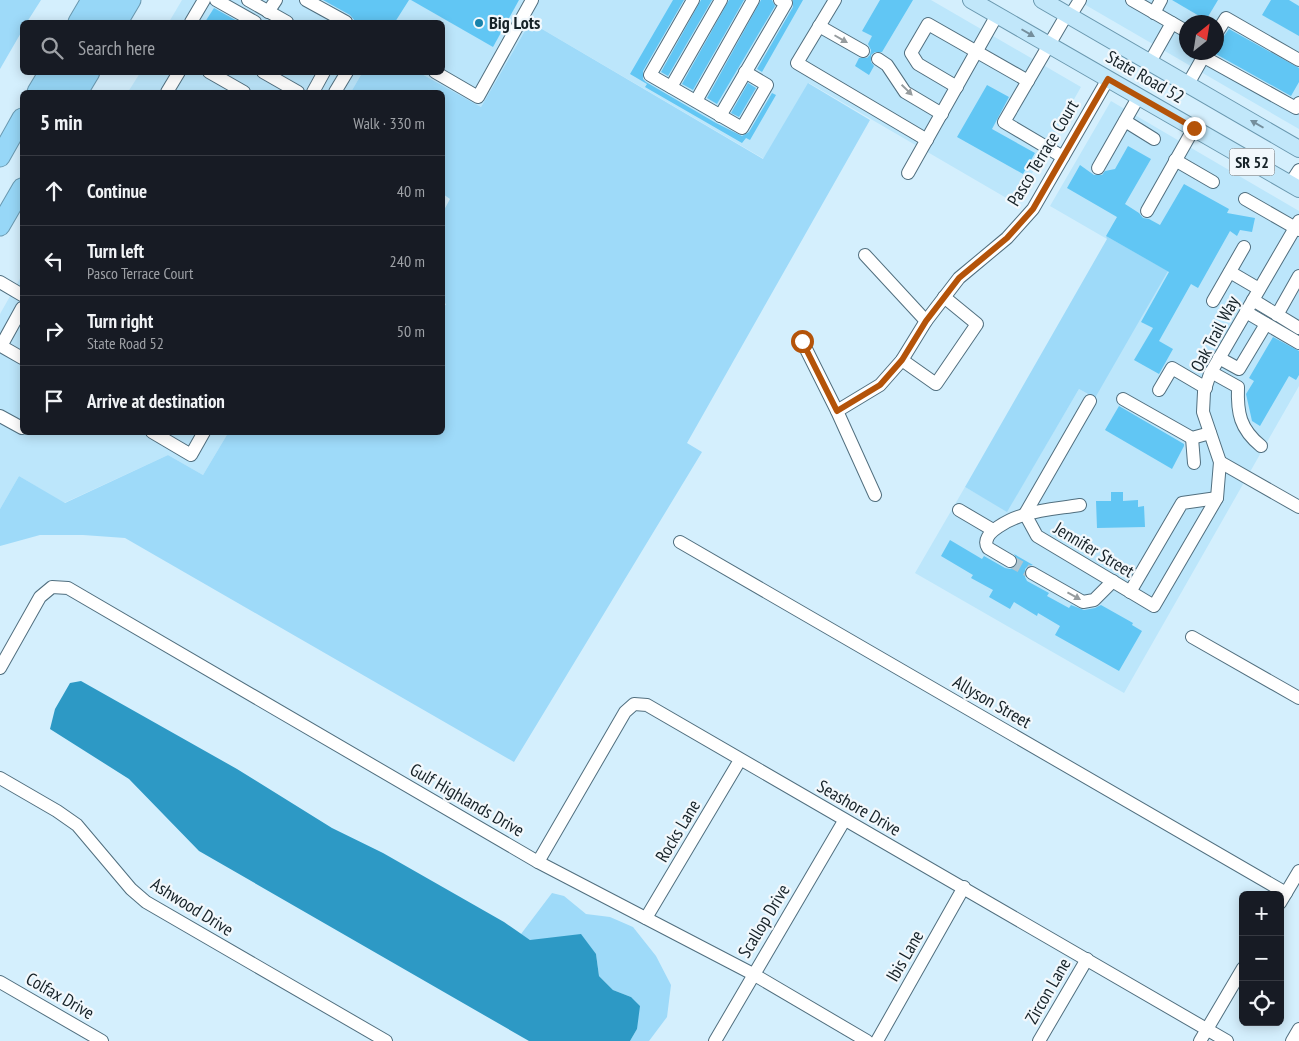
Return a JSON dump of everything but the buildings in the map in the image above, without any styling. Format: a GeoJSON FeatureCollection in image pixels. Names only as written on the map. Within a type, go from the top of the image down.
{"type":"FeatureCollection","features":[{"type":"Feature","properties":{"kind":"highway"},"geometry":{"type":"LineString","coordinates":[[79,20],[91,0]]}},
{"type":"Feature","properties":{"kind":"highway"},"geometry":{"type":"LineString","coordinates":[[99,20],[111,0]]}},
{"type":"Feature","properties":{"kind":"highway"},"geometry":{"type":"LineString","coordinates":[[119,20],[131,0]]}},
{"type":"Feature","properties":{"kind":"highway"},"geometry":{"type":"LineString","coordinates":[[38,90],[47,75]]}},
{"type":"Feature","properties":{"kind":"highway"},"geometry":{"type":"LineString","coordinates":[[58,90],[67,75]]}},
{"type":"Feature","properties":{"kind":"highway"},"geometry":{"type":"LineString","coordinates":[[79,90],[88,75]]}},
{"type":"Feature","properties":{"kind":"highway"},"geometry":{"type":"LineString","coordinates":[[0,157],[20,122]]}},
{"type":"Feature","properties":{"kind":"highway"},"geometry":{"type":"LineString","coordinates":[[0,226],[20,191]]}},
{"type":"Feature","properties":{"kind":"main road","name":"State Road 52"},"geometry":{"type":"LineString","coordinates":[[971,0],[1295,187]]}},
{"type":"Feature","properties":{"kind":"main road","name":"State Road 52"},"geometry":{"type":"LineString","coordinates":[[1042,0],[1064,10],[1299,149]]}},
{"type":"Feature","properties":{"kind":"street"},"geometry":{"type":"LineString","coordinates":[[192,20],[204,0]]}},
{"type":"Feature","properties":{"kind":"street"},"geometry":{"type":"LineString","coordinates":[[216,0],[251,20]]}},
{"type":"Feature","properties":{"kind":"street"},"geometry":{"type":"LineString","coordinates":[[248,0],[283,20]]}},
{"type":"Feature","properties":{"kind":"street"},"geometry":{"type":"LineString","coordinates":[[268,12],[276,0]]}},
{"type":"Feature","properties":{"kind":"street"},"geometry":{"type":"LineString","coordinates":[[306,0],[342,20]]}},
{"type":"Feature","properties":{"kind":"street"},"geometry":{"type":"LineString","coordinates":[[440,75],[478,97],[532,0]]}},
{"type":"Feature","properties":{"kind":"street"},"geometry":{"type":"LineString","coordinates":[[693,0],[650,75],[742,128],[767,85],[745,72]]}},
{"type":"Feature","properties":{"kind":"street"},"geometry":{"type":"LineString","coordinates":[[671,87],[721,0]]}},
{"type":"Feature","properties":{"kind":"street"},"geometry":{"type":"LineString","coordinates":[[696,101],[753,0]]}},
{"type":"Feature","properties":{"kind":"street"},"geometry":{"type":"LineString","coordinates":[[720,116],[786,3],[780,0]]}},
{"type":"Feature","properties":{"kind":"street"},"geometry":{"type":"LineString","coordinates":[[835,0],[797,64],[927,140]]}},
{"type":"Feature","properties":{"kind":"street"},"geometry":{"type":"LineString","coordinates":[[1064,157],[1004,122],[1049,45],[1064,10],[1080,0]]}},
{"type":"Feature","properties":{"kind":"street"},"geometry":{"type":"LineString","coordinates":[[1132,0],[1179,27]]}},
{"type":"Feature","properties":{"kind":"street"},"geometry":{"type":"LineString","coordinates":[[1154,13],[1161,0]]}},
{"type":"Feature","properties":{"kind":"street"},"geometry":{"type":"LineString","coordinates":[[908,173],[997,15]]}},
{"type":"Feature","properties":{"kind":"street"},"geometry":{"type":"LineString","coordinates":[[1224,21],[1226,18],[1299,60]]}},
{"type":"Feature","properties":{"kind":"street"},"geometry":{"type":"LineString","coordinates":[[1150,62],[1172,23]]}},
{"type":"Feature","properties":{"kind":"street"},"geometry":{"type":"LineString","coordinates":[[957,87],[918,64],[911,53],[928,24],[1028,81]]}},
{"type":"Feature","properties":{"kind":"street"},"geometry":{"type":"LineString","coordinates":[[819,26],[864,51]]}},
{"type":"Feature","properties":{"kind":"street"},"geometry":{"type":"LineString","coordinates":[[878,60],[888,65],[905,92],[942,114]]}},
{"type":"Feature","properties":{"kind":"street"},"geometry":{"type":"LineString","coordinates":[[1188,84],[1202,60]]}},
{"type":"Feature","properties":{"kind":"street"},"geometry":{"type":"LineString","coordinates":[[1215,60],[1296,108],[1299,102]]}},
{"type":"Feature","properties":{"kind":"street"},"geometry":{"type":"LineString","coordinates":[[168,90],[177,75]]}},
{"type":"Feature","properties":{"kind":"street"},"geometry":{"type":"LineString","coordinates":[[214,75],[240,90]]}},
{"type":"Feature","properties":{"kind":"street"},"geometry":{"type":"LineString","coordinates":[[268,75],[294,90]]}},
{"type":"Feature","properties":{"kind":"street"},"geometry":{"type":"LineString","coordinates":[[314,90],[322,75]]}},
{"type":"Feature","properties":{"kind":"street"},"geometry":{"type":"LineString","coordinates":[[336,90],[344,75]]}},
{"type":"Feature","properties":{"kind":"street","name":"Pasco Terrace Court"},"geometry":{"type":"LineString","coordinates":[[837,411],[880,385],[902,360],[926,321],[959,278],[1007,238],[1033,209],[1108,79]]}},
{"type":"Feature","properties":{"kind":"street"},"geometry":{"type":"LineString","coordinates":[[1098,168],[1139,96]]}},
{"type":"Feature","properties":{"kind":"street"},"geometry":{"type":"LineString","coordinates":[[1124,122],[1154,139]]}},
{"type":"Feature","properties":{"kind":"street"},"geometry":{"type":"LineString","coordinates":[[1147,211],[1194,128]]}},
{"type":"Feature","properties":{"kind":"street"},"geometry":{"type":"LineString","coordinates":[[1175,160],[1213,182]]}},
{"type":"Feature","properties":{"kind":"street"},"geometry":{"type":"LineString","coordinates":[[1295,187],[1299,170]]}},
{"type":"Feature","properties":{"kind":"street"},"geometry":{"type":"LineString","coordinates":[[1246,199],[1298,226]]}},
{"type":"Feature","properties":{"kind":"street","name":"Oak Trail Way"},"geometry":{"type":"LineString","coordinates":[[1154,606],[1217,498],[1220,462],[1203,412],[1206,388],[1211,372],[1252,300],[1298,226]]}},
{"type":"Feature","properties":{"kind":"street"},"geometry":{"type":"LineString","coordinates":[[1213,300],[1244,247]]}},
{"type":"Feature","properties":{"kind":"street"},"geometry":{"type":"LineString","coordinates":[[865,255],[926,321]]}},
{"type":"Feature","properties":{"kind":"street"},"geometry":{"type":"LineString","coordinates":[[1230,272],[1259,289]]}},
{"type":"Feature","properties":{"kind":"street"},"geometry":{"type":"LineString","coordinates":[[1277,315],[1299,276]]}},
{"type":"Feature","properties":{"kind":"street"},"geometry":{"type":"LineString","coordinates":[[0,282],[20,294]]}},
{"type":"Feature","properties":{"kind":"street"},"geometry":{"type":"LineString","coordinates":[[902,360],[936,384],[978,324],[944,297]]}},
{"type":"Feature","properties":{"kind":"street"},"geometry":{"type":"LineString","coordinates":[[1252,300],[1299,328]]}},
{"type":"Feature","properties":{"kind":"street"},"geometry":{"type":"LineString","coordinates":[[20,312],[1,346],[20,357]]}},
{"type":"Feature","properties":{"kind":"street"},"geometry":{"type":"LineString","coordinates":[[1246,312],[1299,343]]}},
{"type":"Feature","properties":{"kind":"street"},"geometry":{"type":"LineString","coordinates":[[1219,358],[1239,369],[1266,324]]}},
{"type":"Feature","properties":{"kind":"street"},"geometry":{"type":"LineString","coordinates":[[802,341],[837,411],[875,495]]}},
{"type":"Feature","properties":{"kind":"street"},"geometry":{"type":"LineString","coordinates":[[1159,390],[1172,368],[1206,388]]}},
{"type":"Feature","properties":{"kind":"street"},"geometry":{"type":"LineString","coordinates":[[1211,372],[1238,387],[1238,410],[1251,438],[1261,446]]}},
{"type":"Feature","properties":{"kind":"street"},"geometry":{"type":"LineString","coordinates":[[1122,399],[1192,438],[1210,433]]}},
{"type":"Feature","properties":{"kind":"street"},"geometry":{"type":"LineString","coordinates":[[1025,514],[1090,401]]}},
{"type":"Feature","properties":{"kind":"street"},"geometry":{"type":"LineString","coordinates":[[0,416],[20,427]]}},
{"type":"Feature","properties":{"kind":"street"},"geometry":{"type":"LineString","coordinates":[[157,435],[191,455],[202,435]]}},
{"type":"Feature","properties":{"kind":"street"},"geometry":{"type":"LineString","coordinates":[[1192,438],[1194,463]]}},
{"type":"Feature","properties":{"kind":"street"},"geometry":{"type":"LineString","coordinates":[[1220,462],[1299,507]]}},
{"type":"Feature","properties":{"kind":"street"},"geometry":{"type":"LineString","coordinates":[[1130,592],[1182,503],[1217,498]]}},
{"type":"Feature","properties":{"kind":"street"},"geometry":{"type":"LineString","coordinates":[[1010,560],[986,545],[993,530],[1025,514],[1080,505]]}},
{"type":"Feature","properties":{"kind":"street"},"geometry":{"type":"LineString","coordinates":[[960,510],[993,530]]}},
{"type":"Feature","properties":{"kind":"street","name":"Jennifer Street"},"geometry":{"type":"LineString","coordinates":[[1025,514],[1037,536],[1154,606]]}},
{"type":"Feature","properties":{"kind":"street","name":"Allyson Street"},"geometry":{"type":"LineString","coordinates":[[680,542],[1271,891]]}},
{"type":"Feature","properties":{"kind":"street"},"geometry":{"type":"LineString","coordinates":[[1032,573],[1083,602],[1094,600],[1112,581]]}},
{"type":"Feature","properties":{"kind":"street","name":"Gulf Highlands Drive"},"geometry":{"type":"LineString","coordinates":[[0,668],[40,597],[52,587],[68,588],[538,862],[753,974],[867,1041]]}},
{"type":"Feature","properties":{"kind":"street"},"geometry":{"type":"LineString","coordinates":[[1192,637],[1299,698]]}},
{"type":"Feature","properties":{"kind":"street","name":"Seashore Drive"},"geometry":{"type":"LineString","coordinates":[[538,862],[625,712],[634,704],[647,705],[1228,1041]]}},
{"type":"Feature","properties":{"kind":"street","name":"Rocks Lane"},"geometry":{"type":"LineString","coordinates":[[646,918],[740,760]]}},
{"type":"Feature","properties":{"kind":"street","name":"Ashwood Drive"},"geometry":{"type":"LineString","coordinates":[[0,778],[57,811],[77,826],[131,889],[146,902],[386,1041]]}},
{"type":"Feature","properties":{"kind":"street","name":"Scallop Drive"},"geometry":{"type":"LineString","coordinates":[[715,1041],[844,820]]}},
{"type":"Feature","properties":{"kind":"street"},"geometry":{"type":"LineString","coordinates":[[1284,896],[1299,871]]}},
{"type":"Feature","properties":{"kind":"street","name":"Ibis Lane"},"geometry":{"type":"LineString","coordinates":[[877,1041],[964,887]]}},
{"type":"Feature","properties":{"kind":"street","name":"Zircon Lane"},"geometry":{"type":"LineString","coordinates":[[1039,1041],[1087,959]]}},
{"type":"Feature","properties":{"kind":"street"},"geometry":{"type":"LineString","coordinates":[[1200,1041],[1239,975]]}},
{"type":"Feature","properties":{"kind":"street","name":"Colfax Drive"},"geometry":{"type":"LineString","coordinates":[[0,982],[102,1041]]}},
{"type":"Feature","properties":{"kind":"street"},"geometry":{"type":"LineString","coordinates":[[1292,1041],[1299,1029]]}},
{"type":"Feature","properties":{"kind":"shaded area"},"geometry":{"type":"Polygon","coordinates":[[[0,0],[41,0],[28,20],[20,20],[20,34],[0,69],[0,0]]]}},
{"type":"Feature","properties":{"kind":"shaded area"},"geometry":{"type":"Polygon","coordinates":[[[182,0],[931,0],[1081,87],[1015,203],[809,83],[764,159],[530,22],[481,107],[424,75],[445,75],[445,20],[170,20],[182,0]]]}},
{"type":"Feature","properties":{"kind":"shaded area"},"geometry":{"type":"Polygon","coordinates":[[[1077,0],[1299,0],[1299,129],[1180,60],[1224,60],[1224,15],[1179,15],[1179,59],[1077,0]]]}},
{"type":"Feature","properties":{"kind":"shaded area"},"geometry":{"type":"Polygon","coordinates":[[[530,22],[763,159],[808,83],[870,120],[687,443],[702,452],[514,762],[125,538],[83,535],[40,535],[0,546],[0,509],[19,476],[65,503],[168,455],[203,475],[227,435],[445,435],[445,208],[450,199],[445,195],[445,90],[352,90],[361,75],[424,75],[481,107],[530,22]]]}},
{"type":"Feature","properties":{"kind":"shaded area"},"geometry":{"type":"Polygon","coordinates":[[[139,75],[361,75],[352,90],[129,90],[139,75]]]}},
{"type":"Feature","properties":{"kind":"shaded area"},"geometry":{"type":"Polygon","coordinates":[[[1111,101],[1299,211],[1299,386],[1124,693],[915,573],[965,487],[1007,511],[1079,389],[1094,398],[1107,239],[1050,206],[1111,101]]]}},
{"type":"Feature","properties":{"kind":"shaded area"},"geometry":{"type":"Polygon","coordinates":[[[1106,236],[1168,271],[1095,398],[1079,389],[1007,512],[965,487],[1107,239],[1106,236]]]}},
{"type":"Feature","properties":{"kind":"shaded area"},"geometry":{"type":"Polygon","coordinates":[[[20,279],[20,435],[227,435],[203,475],[168,455],[64,503],[19,476],[0,509],[0,314],[20,279]]]}},
{"type":"Feature","properties":{"kind":"shaded area"},"geometry":{"type":"Polygon","coordinates":[[[81,681],[237,769],[332,828],[383,853],[504,922],[530,940],[581,934],[596,954],[599,976],[613,990],[631,997],[640,1006],[637,1029],[630,1041],[529,1041],[199,851],[129,779],[50,729],[55,709],[70,683],[81,681]]]}},
{"type":"Feature","properties":{"kind":"shaded area"},"geometry":{"type":"Polygon","coordinates":[[[552,893],[564,896],[586,914],[610,917],[633,927],[656,956],[671,985],[667,1017],[649,1041],[630,1041],[637,1029],[631,997],[613,990],[599,976],[596,954],[530,940],[521,934],[552,893]]]}},
{"type":"Feature","properties":{"kind":"tunnel"},"geometry":{"type":"LineString","coordinates":[[1010,561],[1032,573]]}},
{"type":"Feature","properties":{"kind":"place","name":"Big Lots"},"geometry":{"type":"Point","coordinates":[479,23]}},
{"type":"Feature","properties":{"kind":"route"},"geometry":{"type":"LineString","coordinates":[[802,341],[837,411],[880,385],[902,360],[926,321],[959,278],[1007,238],[1033,209],[1108,79],[1194,128]]}}]}
